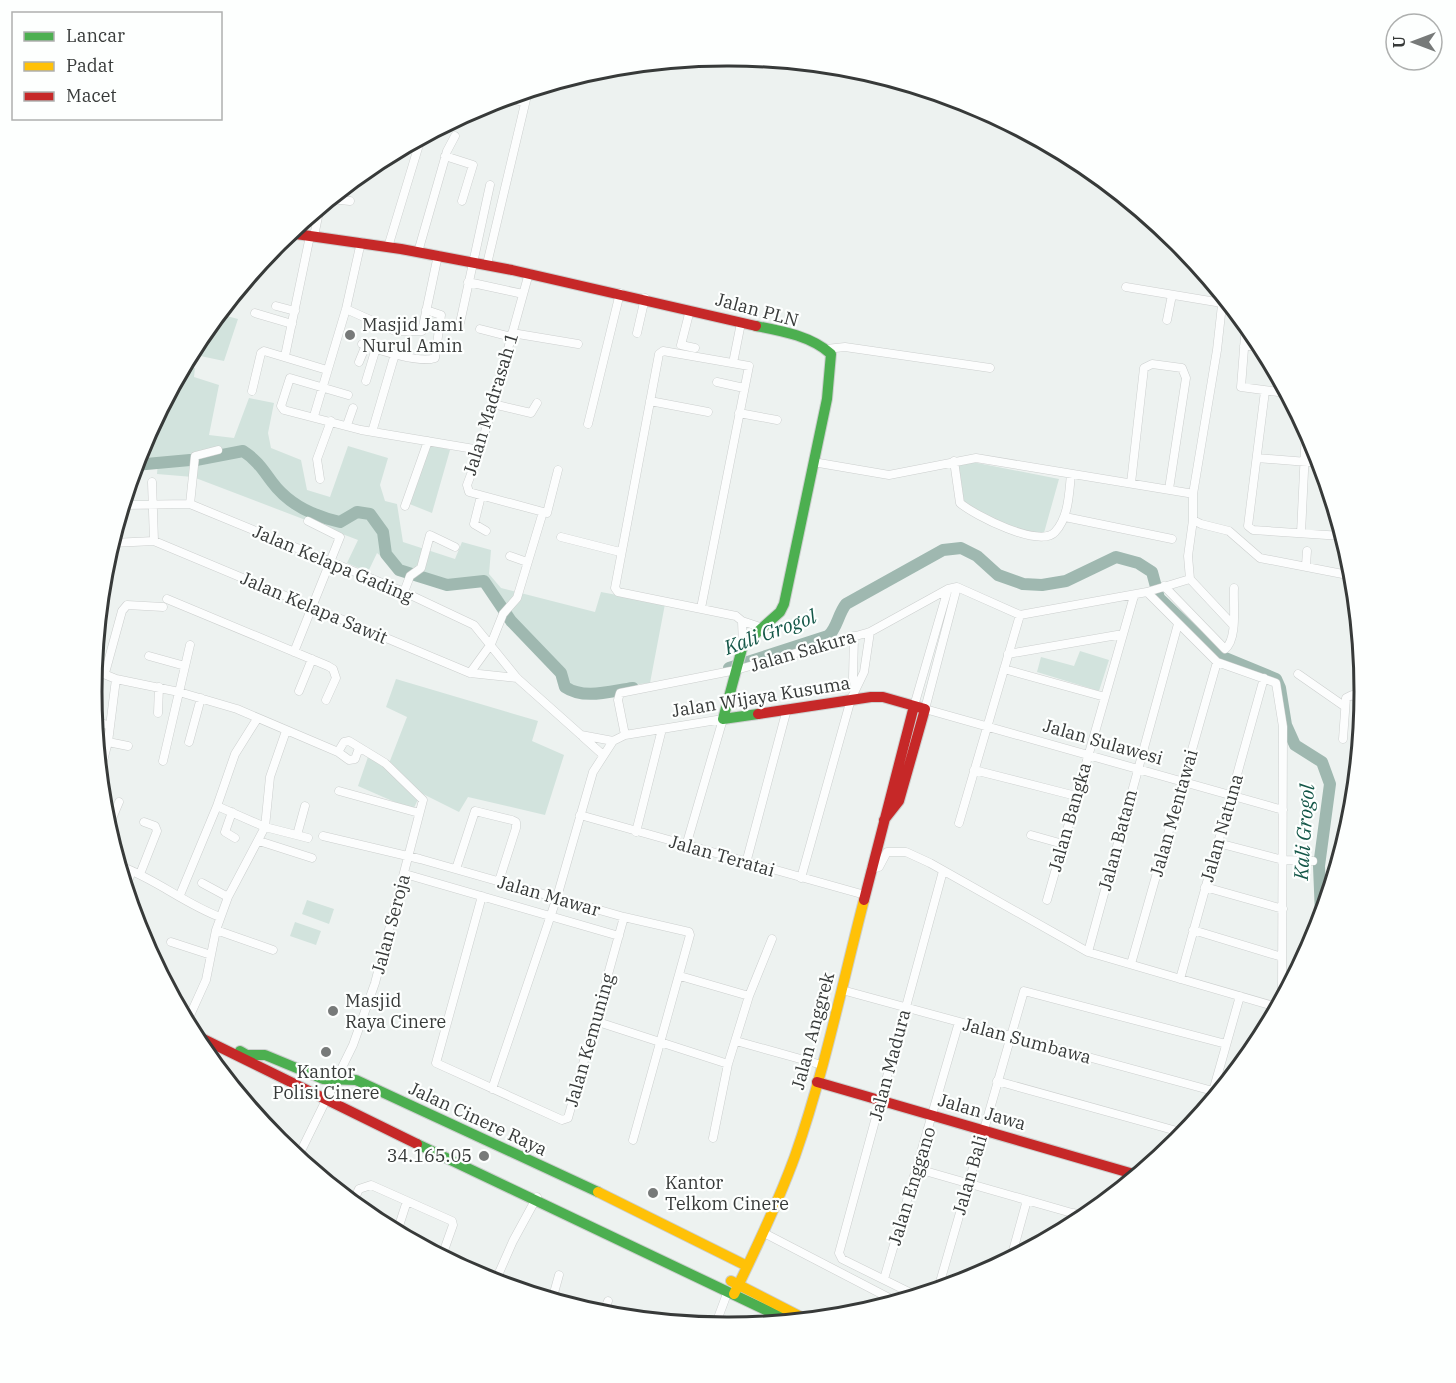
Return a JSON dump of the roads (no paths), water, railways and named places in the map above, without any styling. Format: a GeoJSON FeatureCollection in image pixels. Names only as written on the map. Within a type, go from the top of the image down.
{"type":"FeatureCollection","features":[{"type":"Feature","properties":{"kind":"street"},"geometry":{"type":"LineString","coordinates":[[487,264],[526,99]]}},
{"type":"Feature","properties":{"kind":"street"},"geometry":{"type":"LineString","coordinates":[[521,102],[525,103]]}},
{"type":"Feature","properties":{"kind":"street"},"geometry":{"type":"LineString","coordinates":[[418,252],[445,156],[455,136]]}},
{"type":"Feature","properties":{"kind":"street"},"geometry":{"type":"LineString","coordinates":[[387,247],[418,149]]}},
{"type":"Feature","properties":{"kind":"street"},"geometry":{"type":"LineString","coordinates":[[445,156],[473,165],[462,201]]}},
{"type":"Feature","properties":{"kind":"street"},"geometry":{"type":"LineString","coordinates":[[460,323],[490,184]]}},
{"type":"Feature","properties":{"kind":"street"},"geometry":{"type":"LineString","coordinates":[[341,200],[350,201]]}},
{"type":"Feature","properties":{"kind":"street"},"geometry":{"type":"LineString","coordinates":[[285,356],[316,221]]}},
{"type":"Feature","properties":{"kind":"street","name":"Jalan PLN"},"geometry":{"type":"LineString","coordinates":[[301,235],[361,242],[472,261],[645,298],[803,339],[826,349]]}},
{"type":"Feature","properties":{"kind":"street"},"geometry":{"type":"LineString","coordinates":[[314,416],[346,309],[361,242]]}},
{"type":"Feature","properties":{"kind":"street"},"geometry":{"type":"LineString","coordinates":[[346,309],[395,331],[422,331],[438,255]]}},
{"type":"Feature","properties":{"kind":"street","name":"Jalan Madrasah 1"},"geometry":{"type":"LineString","coordinates":[[529,273],[480,450],[467,485],[469,492],[545,512]]}},
{"type":"Feature","properties":{"kind":"street"},"geometry":{"type":"LineString","coordinates":[[468,282],[523,294]]}},
{"type":"Feature","properties":{"kind":"street"},"geometry":{"type":"LineString","coordinates":[[1126,287],[1214,299]]}},
{"type":"Feature","properties":{"kind":"street"},"geometry":{"type":"LineString","coordinates":[[588,424],[620,293]]}},
{"type":"Feature","properties":{"kind":"street"},"geometry":{"type":"LineString","coordinates":[[1167,320],[1172,295]]}},
{"type":"Feature","properties":{"kind":"street"},"geometry":{"type":"LineString","coordinates":[[637,333],[645,298]]}},
{"type":"Feature","properties":{"kind":"street"},"geometry":{"type":"LineString","coordinates":[[276,306],[295,311]]}},
{"type":"Feature","properties":{"kind":"street"},"geometry":{"type":"LineString","coordinates":[[1221,307],[1193,494],[1188,556],[1190,579],[1233,625]]}},
{"type":"Feature","properties":{"kind":"street"},"geometry":{"type":"LineString","coordinates":[[690,309],[681,345],[695,348]]}},
{"type":"Feature","properties":{"kind":"street"},"geometry":{"type":"LineString","coordinates":[[359,362],[364,345],[395,354],[429,360],[435,358],[441,315],[426,310]]}},
{"type":"Feature","properties":{"kind":"street"},"geometry":{"type":"LineString","coordinates":[[255,313],[292,324]]}},
{"type":"Feature","properties":{"kind":"street"},"geometry":{"type":"LineString","coordinates":[[734,358],[741,323]]}},
{"type":"Feature","properties":{"kind":"street"},"geometry":{"type":"LineString","coordinates":[[480,329],[578,344]]}},
{"type":"Feature","properties":{"kind":"street"},"geometry":{"type":"LineString","coordinates":[[1245,339],[1241,387],[1277,392]]}},
{"type":"Feature","properties":{"kind":"street"},"geometry":{"type":"LineString","coordinates":[[1244,346],[1249,346]]}},
{"type":"Feature","properties":{"kind":"street"},"geometry":{"type":"LineString","coordinates":[[826,349],[845,347],[990,368]]}},
{"type":"Feature","properties":{"kind":"street"},"geometry":{"type":"LineString","coordinates":[[366,381],[376,348]]}},
{"type":"Feature","properties":{"kind":"street"},"geometry":{"type":"LineString","coordinates":[[743,645],[760,627],[780,612],[784,604],[829,382],[831,354],[826,349]]}},
{"type":"Feature","properties":{"kind":"street"},"geometry":{"type":"LineString","coordinates":[[701,608],[749,366],[663,351],[659,354],[614,583],[618,592],[736,616],[742,621],[760,627]]}},
{"type":"Feature","properties":{"kind":"street"},"geometry":{"type":"LineString","coordinates":[[252,391],[261,353],[285,356],[327,370]]}},
{"type":"Feature","properties":{"kind":"street"},"geometry":{"type":"LineString","coordinates":[[372,432],[395,354]]}},
{"type":"Feature","properties":{"kind":"street"},"geometry":{"type":"LineString","coordinates":[[1131,483],[1144,368],[1152,364],[1182,368],[1186,378],[1169,489]]}},
{"type":"Feature","properties":{"kind":"street"},"geometry":{"type":"LineString","coordinates":[[348,395],[290,378],[281,406],[284,410],[372,432],[480,450]]}},
{"type":"Feature","properties":{"kind":"street"},"geometry":{"type":"LineString","coordinates":[[717,382],[744,388]]}},
{"type":"Feature","properties":{"kind":"street"},"geometry":{"type":"LineString","coordinates":[[1265,391],[1248,524],[1250,528],[1333,535]]}},
{"type":"Feature","properties":{"kind":"street"},"geometry":{"type":"LineString","coordinates":[[650,401],[708,411]]}},
{"type":"Feature","properties":{"kind":"street"},"geometry":{"type":"LineString","coordinates":[[493,404],[531,413],[537,403]]}},
{"type":"Feature","properties":{"kind":"street"},"geometry":{"type":"LineString","coordinates":[[347,425],[353,408]]}},
{"type":"Feature","properties":{"kind":"street"},"geometry":{"type":"LineString","coordinates":[[740,413],[777,420]]}},
{"type":"Feature","properties":{"kind":"street"},"geometry":{"type":"LineString","coordinates":[[320,479],[317,459],[331,421]]}},
{"type":"Feature","properties":{"kind":"street"},"geometry":{"type":"LineString","coordinates":[[405,506],[428,441]]}},
{"type":"Feature","properties":{"kind":"street"},"geometry":{"type":"LineString","coordinates":[[190,504],[195,456],[218,450]]}},
{"type":"Feature","properties":{"kind":"street"},"geometry":{"type":"LineString","coordinates":[[1301,533],[1305,451]]}},
{"type":"Feature","properties":{"kind":"street"},"geometry":{"type":"LineString","coordinates":[[1257,458],[1310,462]]}},
{"type":"Feature","properties":{"kind":"street"},"geometry":{"type":"LineString","coordinates":[[813,462],[889,475],[954,461],[976,459],[1193,494]]}},
{"type":"Feature","properties":{"kind":"street"},"geometry":{"type":"LineString","coordinates":[[954,461],[960,502],[1001,526],[1021,534],[1048,536],[1054,534],[1065,517],[1071,474]]}},
{"type":"Feature","properties":{"kind":"street"},"geometry":{"type":"LineString","coordinates":[[470,673],[491,644],[505,611],[517,598],[558,470]]}},
{"type":"Feature","properties":{"kind":"street"},"geometry":{"type":"LineString","coordinates":[[152,482],[154,541]]}},
{"type":"Feature","properties":{"kind":"street"},"geometry":{"type":"LineString","coordinates":[[481,496],[474,524],[486,531]]}},
{"type":"Feature","properties":{"kind":"street","name":"Jalan Kelapa Gading"},"geometry":{"type":"LineString","coordinates":[[132,505],[190,504],[404,592],[474,625],[517,678],[602,754]]}},
{"type":"Feature","properties":{"kind":"street"},"geometry":{"type":"LineString","coordinates":[[1065,517],[1172,539]]}},
{"type":"Feature","properties":{"kind":"street"},"geometry":{"type":"LineString","coordinates":[[1192,520],[1229,531],[1260,558],[1306,565],[1315,571],[1342,575]]}},
{"type":"Feature","properties":{"kind":"street"},"geometry":{"type":"LineString","coordinates":[[294,652],[339,534],[308,521]]}},
{"type":"Feature","properties":{"kind":"street"},"geometry":{"type":"LineString","coordinates":[[404,592],[412,573],[421,568],[430,535],[455,547]]}},
{"type":"Feature","properties":{"kind":"street"},"geometry":{"type":"LineString","coordinates":[[561,537],[620,552]]}},
{"type":"Feature","properties":{"kind":"street","name":"Jalan Kelapa Sawit"},"geometry":{"type":"LineString","coordinates":[[121,543],[154,541],[470,673],[517,678]]}},
{"type":"Feature","properties":{"kind":"street"},"geometry":{"type":"LineString","coordinates":[[1306,565],[1308,551]]}},
{"type":"Feature","properties":{"kind":"street"},"geometry":{"type":"LineString","coordinates":[[510,556],[527,562]]}},
{"type":"Feature","properties":{"kind":"street"},"geometry":{"type":"LineString","coordinates":[[957,587],[1020,615],[1134,596],[1190,579]]}},
{"type":"Feature","properties":{"kind":"street","name":"Jalan Sakura"},"geometry":{"type":"LineString","coordinates":[[625,735],[618,700],[620,693],[737,667],[870,632],[948,589],[957,587]]}},
{"type":"Feature","properties":{"kind":"street","name":"Jalan Anggrek"},"geometry":{"type":"LineString","coordinates":[[919,707],[930,690],[957,587]]}},
{"type":"Feature","properties":{"kind":"street"},"geometry":{"type":"LineString","coordinates":[[1156,589],[1223,649],[1230,645],[1234,588]]}},
{"type":"Feature","properties":{"kind":"street","name":"Jalan Anggrek"},"geometry":{"type":"LineString","coordinates":[[731,1288],[764,1233],[795,1155],[842,990],[884,820],[899,801],[919,707],[919,687],[948,589]]}},
{"type":"Feature","properties":{"kind":"street"},"geometry":{"type":"LineString","coordinates":[[1156,589],[1178,624],[1217,662],[1276,682],[1282,711],[1282,981]]}},
{"type":"Feature","properties":{"kind":"street","name":"Jalan Bangka"},"geometry":{"type":"LineString","coordinates":[[1047,900],[1134,596]]}},
{"type":"Feature","properties":{"kind":"street"},"geometry":{"type":"LineString","coordinates":[[167,599],[328,666],[335,673],[336,678],[326,700]]}},
{"type":"Feature","properties":{"kind":"street"},"geometry":{"type":"LineString","coordinates":[[163,608],[127,605],[122,611],[105,673],[116,679],[159,687],[237,709],[353,760],[359,748],[345,741],[338,752]]}},
{"type":"Feature","properties":{"kind":"street"},"geometry":{"type":"LineString","coordinates":[[959,823],[1020,615]]}},
{"type":"Feature","properties":{"kind":"street"},"geometry":{"type":"LineString","coordinates":[[686,846],[743,645],[742,621]]}},
{"type":"Feature","properties":{"kind":"street","name":"Jalan Batam"},"geometry":{"type":"LineString","coordinates":[[1088,952],[1178,624]]}},
{"type":"Feature","properties":{"kind":"street"},"geometry":{"type":"LineString","coordinates":[[801,878],[851,699],[855,686],[864,672],[870,632]]}},
{"type":"Feature","properties":{"kind":"street"},"geometry":{"type":"LineString","coordinates":[[1008,654],[1123,634]]}},
{"type":"Feature","properties":{"kind":"street"},"geometry":{"type":"LineString","coordinates":[[854,636],[853,678],[855,686]]}},
{"type":"Feature","properties":{"kind":"street"},"geometry":{"type":"LineString","coordinates":[[163,761],[190,645]]}},
{"type":"Feature","properties":{"kind":"street"},"geometry":{"type":"LineString","coordinates":[[149,657],[185,666]]}},
{"type":"Feature","properties":{"kind":"street"},"geometry":{"type":"LineString","coordinates":[[299,691],[312,659]]}},
{"type":"Feature","properties":{"kind":"street","name":"Jalan Mentawai"},"geometry":{"type":"LineString","coordinates":[[1131,964],[1217,662]]}},
{"type":"Feature","properties":{"kind":"street"},"geometry":{"type":"LineString","coordinates":[[1004,669],[1105,697]]}},
{"type":"Feature","properties":{"kind":"street"},"geometry":{"type":"LineString","coordinates":[[1298,674],[1344,706]]}},
{"type":"Feature","properties":{"kind":"street","name":"Jalan Natuna"},"geometry":{"type":"LineString","coordinates":[[1180,978],[1264,678]]}},
{"type":"Feature","properties":{"kind":"street"},"geometry":{"type":"LineString","coordinates":[[106,750],[116,679]]}},
{"type":"Feature","properties":{"kind":"street"},"geometry":{"type":"LineString","coordinates":[[158,713],[159,687]]}},
{"type":"Feature","properties":{"kind":"street"},"geometry":{"type":"LineString","coordinates":[[919,687],[930,690]]}},
{"type":"Feature","properties":{"kind":"street"},"geometry":{"type":"LineString","coordinates":[[1343,740],[1344,706],[1348,696],[1354,699]]}},
{"type":"Feature","properties":{"kind":"street","name":"Jalan Wijaya Kusuma"},"geometry":{"type":"LineString","coordinates":[[613,741],[625,735],[851,699],[883,697],[919,707]]}},
{"type":"Feature","properties":{"kind":"street"},"geometry":{"type":"LineString","coordinates":[[189,742],[201,698]]}},
{"type":"Feature","properties":{"kind":"street","name":"Jalan Sulawesi"},"geometry":{"type":"LineString","coordinates":[[919,707],[1283,810]]}},
{"type":"Feature","properties":{"kind":"street"},"geometry":{"type":"LineString","coordinates":[[746,863],[786,709]]}},
{"type":"Feature","properties":{"kind":"street"},"geometry":{"type":"LineString","coordinates":[[180,895],[217,806],[235,754],[257,719]]}},
{"type":"Feature","properties":{"kind":"street"},"geometry":{"type":"LineString","coordinates":[[104,724],[110,726]]}},
{"type":"Feature","properties":{"kind":"street"},"geometry":{"type":"LineString","coordinates":[[636,832],[662,729]]}},
{"type":"Feature","properties":{"kind":"street"},"geometry":{"type":"LineString","coordinates":[[192,1014],[206,980],[220,917],[265,827],[270,777],[286,731]]}},
{"type":"Feature","properties":{"kind":"street"},"geometry":{"type":"LineString","coordinates":[[482,896],[436,1062],[492,1089],[557,897],[593,772],[602,754],[613,741],[581,735]]}},
{"type":"Feature","properties":{"kind":"street"},"geometry":{"type":"LineString","coordinates":[[108,742],[128,746]]}},
{"type":"Feature","properties":{"kind":"street","name":"Jalan Seroja"},"geometry":{"type":"LineString","coordinates":[[302,1149],[338,1079],[375,983],[423,800],[385,763],[359,748]]}},
{"type":"Feature","properties":{"kind":"street"},"geometry":{"type":"LineString","coordinates":[[974,770],[1076,796]]}},
{"type":"Feature","properties":{"kind":"street"},"geometry":{"type":"LineString","coordinates":[[339,791],[420,813]]}},
{"type":"Feature","properties":{"kind":"street"},"geometry":{"type":"LineString","coordinates":[[115,812],[119,802]]}},
{"type":"Feature","properties":{"kind":"street"},"geometry":{"type":"LineString","coordinates":[[217,806],[265,827],[308,838]]}},
{"type":"Feature","properties":{"kind":"street"},"geometry":{"type":"LineString","coordinates":[[297,835],[305,806]]}},
{"type":"Feature","properties":{"kind":"street"},"geometry":{"type":"LineString","coordinates":[[456,869],[475,811],[516,822],[499,881]]}},
{"type":"Feature","properties":{"kind":"street"},"geometry":{"type":"LineString","coordinates":[[232,812],[225,832],[235,838]]}},
{"type":"Feature","properties":{"kind":"street","name":"Jalan Teratai"},"geometry":{"type":"LineString","coordinates":[[580,815],[865,895]]}},
{"type":"Feature","properties":{"kind":"street"},"geometry":{"type":"LineString","coordinates":[[132,878],[157,831],[155,826],[144,822]]}},
{"type":"Feature","properties":{"kind":"street"},"geometry":{"type":"LineString","coordinates":[[1031,835],[1063,844]]}},
{"type":"Feature","properties":{"kind":"street","name":"Jalan Mawar"},"geometry":{"type":"LineString","coordinates":[[323,836],[410,856],[624,917],[689,932],[680,976]]}},
{"type":"Feature","properties":{"kind":"street"},"geometry":{"type":"LineString","coordinates":[[259,841],[312,858]]}},
{"type":"Feature","properties":{"kind":"street"},"geometry":{"type":"LineString","coordinates":[[1218,843],[1283,860],[1313,861]]}},
{"type":"Feature","properties":{"kind":"street"},"geometry":{"type":"LineString","coordinates":[[871,869],[879,867],[889,852],[906,852],[1088,952],[1270,1005]]}},
{"type":"Feature","properties":{"kind":"street"},"geometry":{"type":"LineString","coordinates":[[129,869],[180,895],[196,907],[220,917]]}},
{"type":"Feature","properties":{"kind":"street","name":"Jalan Madura"},"geometry":{"type":"LineString","coordinates":[[884,1279],[841,1258],[839,1253],[943,871]]}},
{"type":"Feature","properties":{"kind":"street","name":"Jalan Mawar"},"geometry":{"type":"LineString","coordinates":[[405,874],[619,936]]}},
{"type":"Feature","properties":{"kind":"street"},"geometry":{"type":"LineString","coordinates":[[202,884],[228,897]]}},
{"type":"Feature","properties":{"kind":"street"},"geometry":{"type":"LineString","coordinates":[[1205,887],[1282,909]]}},
{"type":"Feature","properties":{"kind":"street","name":"Jalan Kemuning"},"geometry":{"type":"LineString","coordinates":[[492,1089],[562,1120],[568,1118],[624,917]]}},
{"type":"Feature","properties":{"kind":"street"},"geometry":{"type":"LineString","coordinates":[[216,930],[273,950]]}},
{"type":"Feature","properties":{"kind":"street"},"geometry":{"type":"LineString","coordinates":[[1193,930],[1282,957]]}},
{"type":"Feature","properties":{"kind":"street"},"geometry":{"type":"LineString","coordinates":[[712,1138],[728,1064],[749,996],[772,939]]}},
{"type":"Feature","properties":{"kind":"street"},"geometry":{"type":"LineString","coordinates":[[171,942],[211,955]]}},
{"type":"Feature","properties":{"kind":"street"},"geometry":{"type":"LineString","coordinates":[[633,1140],[680,976],[749,996]]}},
{"type":"Feature","properties":{"kind":"street","name":"Jalan Sumbawa"},"geometry":{"type":"LineString","coordinates":[[842,990],[1209,1090]]}},
{"type":"Feature","properties":{"kind":"street","name":"Jalan Bali"},"geometry":{"type":"LineString","coordinates":[[941,1279],[1024,991],[1226,1044]]}},
{"type":"Feature","properties":{"kind":"street"},"geometry":{"type":"LineString","coordinates":[[1215,1083],[1240,996]]}},
{"type":"Feature","properties":{"kind":"street"},"geometry":{"type":"LineString","coordinates":[[596,1021],[728,1064]]}},
{"type":"Feature","properties":{"kind":"street","name":"Jalan Enggano"},"geometry":{"type":"LineString","coordinates":[[884,1279],[934,1116],[959,1022]]}},
{"type":"Feature","properties":{"kind":"street","name":"Jalan Cinere Raya"},"geometry":{"type":"LineString","coordinates":[[204,1032],[247,1055],[265,1055],[323,1078],[356,1080],[608,1197],[744,1265]]}},
{"type":"Feature","properties":{"kind":"street"},"geometry":{"type":"LineString","coordinates":[[736,1041],[822,1065]]}},
{"type":"Feature","properties":{"kind":"street"},"geometry":{"type":"LineString","coordinates":[[210,1042],[536,1199],[646,1248],[652,1255],[792,1314]]}},
{"type":"Feature","properties":{"kind":"street"},"geometry":{"type":"LineString","coordinates":[[997,1081],[1174,1130]]}},
{"type":"Feature","properties":{"kind":"street","name":"Jalan Jawa"},"geometry":{"type":"LineString","coordinates":[[817,1082],[1128,1172]]}},
{"type":"Feature","properties":{"kind":"street"},"geometry":{"type":"LineString","coordinates":[[918,1168],[1074,1213]]}},
{"type":"Feature","properties":{"kind":"street"},"geometry":{"type":"LineString","coordinates":[[357,1195],[362,1185],[371,1185],[452,1221],[453,1226],[445,1249]]}},
{"type":"Feature","properties":{"kind":"street"},"geometry":{"type":"LineString","coordinates":[[499,1273],[536,1199]]}},
{"type":"Feature","properties":{"kind":"street"},"geometry":{"type":"LineString","coordinates":[[1014,1247],[1027,1200]]}},
{"type":"Feature","properties":{"kind":"street"},"geometry":{"type":"LineString","coordinates":[[400,1224],[407,1201]]}},
{"type":"Feature","properties":{"kind":"street"},"geometry":{"type":"LineString","coordinates":[[764,1233],[887,1297]]}},
{"type":"Feature","properties":{"kind":"street"},"geometry":{"type":"LineString","coordinates":[[554,1292],[559,1275]]}},
{"type":"Feature","properties":{"kind":"street"},"geometry":{"type":"LineString","coordinates":[[884,1279],[907,1291]]}},
{"type":"Feature","properties":{"kind":"street"},"geometry":{"type":"LineString","coordinates":[[731,1288],[777,1315]]}},
{"type":"Feature","properties":{"kind":"street"},"geometry":{"type":"LineString","coordinates":[[719,1317],[731,1288]]}},
{"type":"Feature","properties":{"kind":"street"},"geometry":{"type":"LineString","coordinates":[[607,1305],[608,1301]]}},
{"type":"Feature","properties":{"kind":"waterway","name":"Kali Grogol"},"geometry":{"type":"LineString","coordinates":[[196,460],[243,451],[256,462],[286,497],[311,513],[340,522],[357,512],[370,514],[383,532],[386,554],[399,570],[447,585],[484,581],[511,621],[561,673],[565,687],[572,691],[589,694],[633,688]]}},
{"type":"Feature","properties":{"kind":"waterway","name":"Kali Grogol"},"geometry":{"type":"LineString","coordinates":[[146,464],[190,460]]}},
{"type":"Feature","properties":{"kind":"waterway","name":"Kali Grogol"},"geometry":{"type":"LineString","coordinates":[[729,668],[828,636],[846,604],[943,550],[961,548],[977,556],[998,575],[1023,584],[1042,585],[1066,581],[1116,557],[1138,563],[1152,572],[1159,598],[1218,655],[1276,679],[1280,688],[1286,725],[1295,745],[1322,762],[1330,784],[1319,866],[1320,893]]}},
{"type":"Feature","properties":{"kind":"place","name":"Masjid Jami Nurul Amin"},"geometry":{"type":"Point","coordinates":[350,335]}},
{"type":"Feature","properties":{"kind":"place","name":"Masjid Raya Cinere"},"geometry":{"type":"Point","coordinates":[333,1011]}},
{"type":"Feature","properties":{"kind":"place","name":"Kantor Polisi Cinere"},"geometry":{"type":"Point","coordinates":[326,1052]}},
{"type":"Feature","properties":{"kind":"place","name":"34.165.05"},"geometry":{"type":"Point","coordinates":[484,1156]}},
{"type":"Feature","properties":{"kind":"place","name":"Kantor Telkom Cinere"},"geometry":{"type":"Point","coordinates":[653,1193]}}]}
